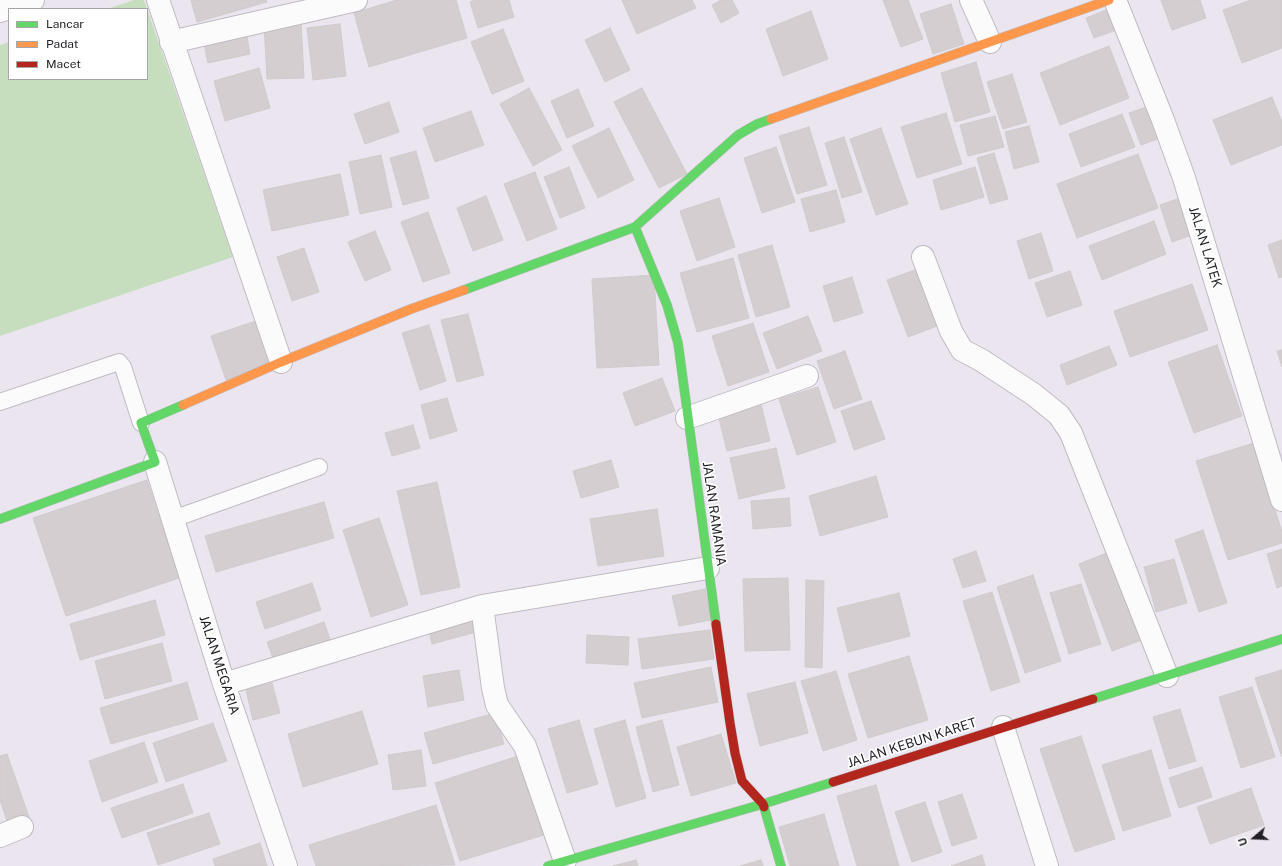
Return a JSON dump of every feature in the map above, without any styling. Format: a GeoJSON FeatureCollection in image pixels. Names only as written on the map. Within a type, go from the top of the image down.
{"type":"FeatureCollection","features":[{"type":"Feature","properties":{"kind":"street"},"geometry":{"type":"LineString","coordinates":[[5,6],[33,0]]}},
{"type":"Feature","properties":{"kind":"street"},"geometry":{"type":"LineString","coordinates":[[158,0],[171,42],[281,362]]}},
{"type":"Feature","properties":{"kind":"street"},"geometry":{"type":"LineString","coordinates":[[171,42],[356,0]]}},
{"type":"Feature","properties":{"kind":"street"},"geometry":{"type":"LineString","coordinates":[[971,0],[990,42]]}},
{"type":"Feature","properties":{"kind":"street"},"geometry":{"type":"LineString","coordinates":[[0,519],[155,462],[141,423],[281,362],[411,309],[635,227],[738,135],[757,124],[1109,0]]}},
{"type":"Feature","properties":{"kind":"street","name":"JALAN LATEK"},"geometry":{"type":"LineString","coordinates":[[1115,0],[1163,120],[1184,178],[1282,500]]}},
{"type":"Feature","properties":{"kind":"street","name":"JALAN RAMANIA"},"geometry":{"type":"LineString","coordinates":[[635,227],[673,324],[678,343],[687,418],[735,753],[742,781],[763,804]]}},
{"type":"Feature","properties":{"kind":"street"},"geometry":{"type":"LineString","coordinates":[[923,256],[951,331],[962,350],[981,360],[1033,394],[1059,415],[1071,433],[1167,676]]}},
{"type":"Feature","properties":{"kind":"street"},"geometry":{"type":"LineString","coordinates":[[687,418],[807,376]]}},
{"type":"Feature","properties":{"kind":"street","name":"JALAN MEGARIA"},"geometry":{"type":"LineString","coordinates":[[155,462],[224,684],[286,866]]}},
{"type":"Feature","properties":{"kind":"street"},"geometry":{"type":"LineString","coordinates":[[224,684],[482,606],[708,568]]}},
{"type":"Feature","properties":{"kind":"street"},"geometry":{"type":"LineString","coordinates":[[482,606],[493,688],[497,705],[525,746],[556,864]]}},
{"type":"Feature","properties":{"kind":"street","name":"JALAN KEBUN KARET"},"geometry":{"type":"LineString","coordinates":[[556,864],[763,804],[1282,639]]}},
{"type":"Feature","properties":{"kind":"street"},"geometry":{"type":"LineString","coordinates":[[1003,728],[1047,866]]}},
{"type":"Feature","properties":{"kind":"street"},"geometry":{"type":"LineString","coordinates":[[763,804],[781,866]]}},
{"type":"Feature","properties":{"kind":"street"},"geometry":{"type":"LineString","coordinates":[[0,836],[22,827]]}},
{"type":"Feature","properties":{"kind":"lane"},"geometry":{"type":"LineString","coordinates":[[0,402],[119,362],[123,367],[141,423]]}},
{"type":"Feature","properties":{"kind":"lane"},"geometry":{"type":"LineString","coordinates":[[173,519],[319,467]]}},
{"type":"Feature","properties":{"kind":"green space"},"geometry":{"type":"Polygon","coordinates":[[[134,0],[144,0],[147,8],[110,8],[134,0]]]}},
{"type":"Feature","properties":{"kind":"green space"},"geometry":{"type":"Polygon","coordinates":[[[148,12],[233,257],[0,336],[0,45],[8,42],[8,80],[148,80],[148,12]]]}},
{"type":"Feature","properties":{"kind":"building"},"geometry":{"type":"Polygon","coordinates":[[[191,0],[266,0],[267,2],[197,22],[191,0]]]}},
{"type":"Feature","properties":{"kind":"building"},"geometry":{"type":"Polygon","coordinates":[[[397,0],[456,0],[467,38],[369,67],[354,13],[397,0]]]}},
{"type":"Feature","properties":{"kind":"building"},"geometry":{"type":"Polygon","coordinates":[[[475,0],[509,0],[514,17],[478,28],[470,2],[475,0]]]}},
{"type":"Feature","properties":{"kind":"building"},"geometry":{"type":"Polygon","coordinates":[[[622,0],[692,0],[696,8],[637,34],[622,0]]]}},
{"type":"Feature","properties":{"kind":"building"},"geometry":{"type":"Polygon","coordinates":[[[721,0],[732,0],[739,13],[721,23],[712,5],[721,0]]]}},
{"type":"Feature","properties":{"kind":"building"},"geometry":{"type":"Polygon","coordinates":[[[883,0],[908,0],[923,39],[901,47],[883,0]]]}},
{"type":"Feature","properties":{"kind":"building"},"geometry":{"type":"Polygon","coordinates":[[[1161,0],[1200,0],[1206,18],[1172,30],[1161,0]]]}},
{"type":"Feature","properties":{"kind":"building"},"geometry":{"type":"Polygon","coordinates":[[[1251,0],[1282,0],[1282,48],[1242,63],[1223,10],[1251,0]]]}},
{"type":"Feature","properties":{"kind":"building"},"geometry":{"type":"Polygon","coordinates":[[[951,4],[964,44],[933,54],[920,14],[951,4]]]}},
{"type":"Feature","properties":{"kind":"building"},"geometry":{"type":"Polygon","coordinates":[[[1111,8],[1119,29],[1094,38],[1086,18],[1111,8]]]}},
{"type":"Feature","properties":{"kind":"building"},"geometry":{"type":"Polygon","coordinates":[[[811,11],[828,59],[783,76],[766,29],[811,11]]]}},
{"type":"Feature","properties":{"kind":"building"},"geometry":{"type":"Polygon","coordinates":[[[301,23],[304,78],[267,79],[264,24],[301,23]]]}},
{"type":"Feature","properties":{"kind":"building"},"geometry":{"type":"Polygon","coordinates":[[[340,24],[346,76],[313,80],[307,28],[340,24]]]}},
{"type":"Feature","properties":{"kind":"building"},"geometry":{"type":"Polygon","coordinates":[[[610,28],[630,70],[605,82],[585,40],[610,28]]]}},
{"type":"Feature","properties":{"kind":"building"},"geometry":{"type":"Polygon","coordinates":[[[503,29],[524,81],[492,94],[471,42],[503,29]]]}},
{"type":"Feature","properties":{"kind":"building"},"geometry":{"type":"Polygon","coordinates":[[[246,31],[250,54],[208,63],[203,39],[246,31]]]}},
{"type":"Feature","properties":{"kind":"building"},"geometry":{"type":"Polygon","coordinates":[[[1109,46],[1129,98],[1060,125],[1040,73],[1109,46]]]}},
{"type":"Feature","properties":{"kind":"building"},"geometry":{"type":"Polygon","coordinates":[[[976,62],[990,112],[955,122],[941,73],[976,62]]]}},
{"type":"Feature","properties":{"kind":"building"},"geometry":{"type":"Polygon","coordinates":[[[259,68],[270,108],[225,121],[214,81],[259,68]]]}},
{"type":"Feature","properties":{"kind":"building"},"geometry":{"type":"Polygon","coordinates":[[[1012,74],[1027,122],[1003,129],[987,82],[1012,74]]]}},
{"type":"Feature","properties":{"kind":"building"},"geometry":{"type":"Polygon","coordinates":[[[529,88],[562,150],[533,166],[500,104],[529,88]]]}},
{"type":"Feature","properties":{"kind":"building"},"geometry":{"type":"Polygon","coordinates":[[[642,88],[687,174],[659,188],[614,102],[642,88]]]}},
{"type":"Feature","properties":{"kind":"building"},"geometry":{"type":"Polygon","coordinates":[[[578,89],[594,126],[567,138],[551,101],[578,89]]]}},
{"type":"Feature","properties":{"kind":"building"},"geometry":{"type":"Polygon","coordinates":[[[1272,97],[1282,122],[1282,145],[1231,165],[1213,120],[1272,97]]]}},
{"type":"Feature","properties":{"kind":"building"},"geometry":{"type":"Polygon","coordinates":[[[389,102],[399,132],[365,144],[354,114],[389,102]]]}},
{"type":"Feature","properties":{"kind":"building"},"geometry":{"type":"Polygon","coordinates":[[[1155,104],[1166,136],[1141,145],[1129,113],[1155,104]]]}},
{"type":"Feature","properties":{"kind":"building"},"geometry":{"type":"Polygon","coordinates":[[[471,111],[484,145],[435,162],[423,128],[471,111]]]}},
{"type":"Feature","properties":{"kind":"building"},"geometry":{"type":"Polygon","coordinates":[[[946,113],[962,164],[917,178],[901,127],[946,113]]]}},
{"type":"Feature","properties":{"kind":"building"},"geometry":{"type":"Polygon","coordinates":[[[1122,114],[1135,147],[1081,167],[1069,134],[1122,114]]]}},
{"type":"Feature","properties":{"kind":"building"},"geometry":{"type":"Polygon","coordinates":[[[995,116],[1004,147],[968,156],[960,125],[995,116]]]}},
{"type":"Feature","properties":{"kind":"building"},"geometry":{"type":"Polygon","coordinates":[[[1029,126],[1039,162],[1014,169],[1005,132],[1029,126]]]}},
{"type":"Feature","properties":{"kind":"building"},"geometry":{"type":"Polygon","coordinates":[[[809,127],[827,185],[797,194],[779,136],[809,127]]]}},
{"type":"Feature","properties":{"kind":"building"},"geometry":{"type":"Polygon","coordinates":[[[609,128],[634,180],[598,198],[572,146],[609,128]]]}},
{"type":"Feature","properties":{"kind":"building"},"geometry":{"type":"Polygon","coordinates":[[[881,128],[908,204],[876,215],[850,139],[881,128]]]}},
{"type":"Feature","properties":{"kind":"building"},"geometry":{"type":"Polygon","coordinates":[[[844,137],[862,192],[842,198],[825,143],[844,137]]]}},
{"type":"Feature","properties":{"kind":"building"},"geometry":{"type":"Polygon","coordinates":[[[776,147],[795,202],[762,213],[744,158],[776,147]]]}},
{"type":"Feature","properties":{"kind":"building"},"geometry":{"type":"Polygon","coordinates":[[[416,151],[429,198],[403,205],[390,158],[416,151]]]}},
{"type":"Feature","properties":{"kind":"building"},"geometry":{"type":"Polygon","coordinates":[[[994,153],[1008,199],[990,204],[977,158],[994,153]]]}},
{"type":"Feature","properties":{"kind":"building"},"geometry":{"type":"Polygon","coordinates":[[[1138,154],[1158,208],[1077,238],[1057,184],[1138,154]]]}},
{"type":"Feature","properties":{"kind":"building"},"geometry":{"type":"Polygon","coordinates":[[[381,155],[392,207],[360,214],[349,162],[381,155]]]}},
{"type":"Feature","properties":{"kind":"building"},"geometry":{"type":"Polygon","coordinates":[[[569,167],[585,208],[560,218],[544,177],[569,167]]]}},
{"type":"Feature","properties":{"kind":"building"},"geometry":{"type":"Polygon","coordinates":[[[975,167],[984,197],[941,210],[933,180],[975,167]]]}},
{"type":"Feature","properties":{"kind":"building"},"geometry":{"type":"Polygon","coordinates":[[[535,172],[557,229],[527,241],[504,184],[535,172]]]}},
{"type":"Feature","properties":{"kind":"building"},"geometry":{"type":"Polygon","coordinates":[[[340,174],[349,215],[272,231],[263,190],[340,174]]]}},
{"type":"Feature","properties":{"kind":"building"},"geometry":{"type":"Polygon","coordinates":[[[836,190],[845,222],[810,232],[801,199],[836,190]]]}},
{"type":"Feature","properties":{"kind":"building"},"geometry":{"type":"Polygon","coordinates":[[[486,196],[503,240],[473,251],[457,208],[486,196]]]}},
{"type":"Feature","properties":{"kind":"building"},"geometry":{"type":"Polygon","coordinates":[[[1186,196],[1198,233],[1172,242],[1160,205],[1186,196]]]}},
{"type":"Feature","properties":{"kind":"building"},"geometry":{"type":"Polygon","coordinates":[[[719,198],[735,247],[697,261],[680,211],[719,198]]]}},
{"type":"Feature","properties":{"kind":"building"},"geometry":{"type":"Polygon","coordinates":[[[428,212],[450,273],[423,282],[401,222],[428,212]]]}},
{"type":"Feature","properties":{"kind":"building"},"geometry":{"type":"Polygon","coordinates":[[[1154,221],[1166,254],[1102,280],[1089,246],[1154,221]]]}},
{"type":"Feature","properties":{"kind":"building"},"geometry":{"type":"Polygon","coordinates":[[[375,231],[391,270],[365,281],[348,242],[375,231]]]}},
{"type":"Feature","properties":{"kind":"building"},"geometry":{"type":"Polygon","coordinates":[[[1041,233],[1053,271],[1029,279],[1017,241],[1041,233]]]}},
{"type":"Feature","properties":{"kind":"building"},"geometry":{"type":"Polygon","coordinates":[[[1282,240],[1282,277],[1279,278],[1268,245],[1282,240]]]}},
{"type":"Feature","properties":{"kind":"building"},"geometry":{"type":"Polygon","coordinates":[[[772,245],[790,307],[756,317],[738,255],[772,245]]]}},
{"type":"Feature","properties":{"kind":"building"},"geometry":{"type":"Polygon","coordinates":[[[304,248],[319,292],[292,301],[277,257],[304,248]]]}},
{"type":"Feature","properties":{"kind":"building"},"geometry":{"type":"Polygon","coordinates":[[[733,258],[749,318],[697,332],[680,273],[733,258]]]}},
{"type":"Feature","properties":{"kind":"building"},"geometry":{"type":"Polygon","coordinates":[[[915,270],[937,326],[908,337],[887,280],[915,270]]]}},
{"type":"Feature","properties":{"kind":"building"},"geometry":{"type":"Polygon","coordinates":[[[1070,271],[1082,305],[1047,317],[1035,283],[1070,271]]]}},
{"type":"Feature","properties":{"kind":"building"},"geometry":{"type":"Polygon","coordinates":[[[654,275],[659,365],[597,368],[592,279],[654,275]]]}},
{"type":"Feature","properties":{"kind":"building"},"geometry":{"type":"Polygon","coordinates":[[[852,277],[863,313],[834,322],[823,286],[852,277]]]}},
{"type":"Feature","properties":{"kind":"building"},"geometry":{"type":"Polygon","coordinates":[[[1192,284],[1208,330],[1130,357],[1114,311],[1192,284]]]}},
{"type":"Feature","properties":{"kind":"building"},"geometry":{"type":"Polygon","coordinates":[[[468,314],[484,375],[457,382],[441,320],[468,314]]]}},
{"type":"Feature","properties":{"kind":"building"},"geometry":{"type":"Polygon","coordinates":[[[808,316],[822,351],[777,369],[763,333],[808,316]]]}},
{"type":"Feature","properties":{"kind":"building"},"geometry":{"type":"Polygon","coordinates":[[[259,320],[274,364],[226,380],[211,336],[259,320]]]}},
{"type":"Feature","properties":{"kind":"building"},"geometry":{"type":"Polygon","coordinates":[[[753,323],[769,372],[728,386],[712,336],[753,323]]]}},
{"type":"Feature","properties":{"kind":"building"},"geometry":{"type":"Polygon","coordinates":[[[429,325],[446,381],[420,390],[402,333],[429,325]]]}},
{"type":"Feature","properties":{"kind":"building"},"geometry":{"type":"Polygon","coordinates":[[[1217,345],[1242,416],[1194,433],[1168,362],[1217,345]]]}},
{"type":"Feature","properties":{"kind":"building"},"geometry":{"type":"Polygon","coordinates":[[[1109,346],[1117,365],[1067,385],[1060,365],[1109,346]]]}},
{"type":"Feature","properties":{"kind":"building"},"geometry":{"type":"Polygon","coordinates":[[[1282,350],[1282,367],[1277,351],[1282,350]]]}},
{"type":"Feature","properties":{"kind":"building"},"geometry":{"type":"Polygon","coordinates":[[[845,351],[862,399],[834,409],[817,361],[845,351]]]}},
{"type":"Feature","properties":{"kind":"building"},"geometry":{"type":"Polygon","coordinates":[[[662,378],[675,411],[635,426],[623,393],[662,378]]]}},
{"type":"Feature","properties":{"kind":"building"},"geometry":{"type":"Polygon","coordinates":[[[818,387],[836,442],[797,455],[779,399],[818,387]]]}},
{"type":"Feature","properties":{"kind":"building"},"geometry":{"type":"Polygon","coordinates":[[[447,398],[457,431],[430,439],[421,405],[447,398]]]}},
{"type":"Feature","properties":{"kind":"building"},"geometry":{"type":"Polygon","coordinates":[[[760,400],[770,441],[727,451],[717,410],[760,400]]]}},
{"type":"Feature","properties":{"kind":"building"},"geometry":{"type":"Polygon","coordinates":[[[871,401],[885,439],[854,450],[841,411],[871,401]]]}},
{"type":"Feature","properties":{"kind":"building"},"geometry":{"type":"Polygon","coordinates":[[[413,425],[420,448],[392,456],[385,433],[413,425]]]}},
{"type":"Feature","properties":{"kind":"building"},"geometry":{"type":"Polygon","coordinates":[[[1254,443],[1282,532],[1282,543],[1228,560],[1196,461],[1254,443]]]}},
{"type":"Feature","properties":{"kind":"building"},"geometry":{"type":"Polygon","coordinates":[[[776,448],[785,488],[739,499],[730,458],[776,448]]]}},
{"type":"Feature","properties":{"kind":"building"},"geometry":{"type":"Polygon","coordinates":[[[611,460],[619,487],[581,498],[573,471],[611,460]]]}},
{"type":"Feature","properties":{"kind":"building"},"geometry":{"type":"Polygon","coordinates":[[[876,476],[888,517],[820,536],[809,496],[876,476]]]}},
{"type":"Feature","properties":{"kind":"building"},"geometry":{"type":"Polygon","coordinates":[[[147,480],[179,578],[66,616],[33,518],[147,480]]]}},
{"type":"Feature","properties":{"kind":"building"},"geometry":{"type":"Polygon","coordinates":[[[437,482],[460,587],[421,595],[397,491],[437,482]]]}},
{"type":"Feature","properties":{"kind":"building"},"geometry":{"type":"Polygon","coordinates":[[[789,498],[791,526],[753,529],[751,501],[789,498]]]}},
{"type":"Feature","properties":{"kind":"building"},"geometry":{"type":"Polygon","coordinates":[[[324,502],[334,538],[216,572],[205,536],[324,502]]]}},
{"type":"Feature","properties":{"kind":"building"},"geometry":{"type":"Polygon","coordinates":[[[657,509],[664,556],[598,566],[590,519],[657,509]]]}},
{"type":"Feature","properties":{"kind":"building"},"geometry":{"type":"Polygon","coordinates":[[[379,518],[408,605],[371,617],[343,530],[379,518]]]}},
{"type":"Feature","properties":{"kind":"building"},"geometry":{"type":"Polygon","coordinates":[[[1203,530],[1227,603],[1199,612],[1175,540],[1203,530]]]}},
{"type":"Feature","properties":{"kind":"building"},"geometry":{"type":"Polygon","coordinates":[[[1282,549],[1282,586],[1277,588],[1267,554],[1282,549]]]}},
{"type":"Feature","properties":{"kind":"building"},"geometry":{"type":"Polygon","coordinates":[[[976,551],[986,581],[963,588],[953,559],[976,551]]]}},
{"type":"Feature","properties":{"kind":"building"},"geometry":{"type":"Polygon","coordinates":[[[1109,552],[1142,640],[1112,651],[1079,564],[1109,552]]]}},
{"type":"Feature","properties":{"kind":"building"},"geometry":{"type":"Polygon","coordinates":[[[1174,559],[1187,603],[1156,612],[1144,567],[1174,559]]]}},
{"type":"Feature","properties":{"kind":"building"},"geometry":{"type":"Polygon","coordinates":[[[1033,575],[1061,661],[1025,673],[997,587],[1033,575]]]}},
{"type":"Feature","properties":{"kind":"building"},"geometry":{"type":"Polygon","coordinates":[[[788,578],[790,650],[745,651],[743,579],[788,578]]]}},
{"type":"Feature","properties":{"kind":"building"},"geometry":{"type":"Polygon","coordinates":[[[806,580],[824,581],[822,668],[805,667],[806,580]]]}},
{"type":"Feature","properties":{"kind":"building"},"geometry":{"type":"Polygon","coordinates":[[[312,583],[321,610],[265,629],[256,602],[312,583]]]}},
{"type":"Feature","properties":{"kind":"building"},"geometry":{"type":"Polygon","coordinates":[[[1081,584],[1101,644],[1069,654],[1050,593],[1081,584]]]}},
{"type":"Feature","properties":{"kind":"building"},"geometry":{"type":"Polygon","coordinates":[[[705,589],[711,620],[679,626],[672,596],[705,589]]]}},
{"type":"Feature","properties":{"kind":"building"},"geometry":{"type":"Polygon","coordinates":[[[992,592],[1020,682],[991,691],[963,601],[992,592]]]}},
{"type":"Feature","properties":{"kind":"building"},"geometry":{"type":"Polygon","coordinates":[[[899,593],[910,636],[848,652],[837,608],[899,593]]]}},
{"type":"Feature","properties":{"kind":"building"},"geometry":{"type":"Polygon","coordinates":[[[155,600],[165,635],[80,660],[70,624],[155,600]]]}},
{"type":"Feature","properties":{"kind":"building"},"geometry":{"type":"Polygon","coordinates":[[[471,616],[476,632],[432,644],[428,627],[471,616]]]}},
{"type":"Feature","properties":{"kind":"building"},"geometry":{"type":"Polygon","coordinates":[[[324,622],[331,642],[274,661],[267,642],[324,622]]]}},
{"type":"Feature","properties":{"kind":"building"},"geometry":{"type":"Polygon","coordinates":[[[710,630],[714,659],[642,669],[638,639],[710,630]]]}},
{"type":"Feature","properties":{"kind":"building"},"geometry":{"type":"Polygon","coordinates":[[[587,635],[629,637],[628,665],[586,663],[587,635]]]}},
{"type":"Feature","properties":{"kind":"building"},"geometry":{"type":"Polygon","coordinates":[[[162,643],[172,681],[105,699],[95,661],[162,643]]]}},
{"type":"Feature","properties":{"kind":"building"},"geometry":{"type":"Polygon","coordinates":[[[909,656],[928,720],[868,738],[848,674],[909,656]]]}},
{"type":"Feature","properties":{"kind":"building"},"geometry":{"type":"Polygon","coordinates":[[[711,667],[718,702],[642,718],[634,683],[711,667]]]}},
{"type":"Feature","properties":{"kind":"building"},"geometry":{"type":"Polygon","coordinates":[[[459,670],[464,700],[428,707],[423,676],[459,670]]]}},
{"type":"Feature","properties":{"kind":"building"},"geometry":{"type":"Polygon","coordinates":[[[1282,670],[1282,757],[1255,678],[1282,670]]]}},
{"type":"Feature","properties":{"kind":"building"},"geometry":{"type":"Polygon","coordinates":[[[836,671],[857,740],[823,751],[801,681],[836,671]]]}},
{"type":"Feature","properties":{"kind":"building"},"geometry":{"type":"Polygon","coordinates":[[[187,682],[198,719],[111,744],[100,708],[187,682]]]}},
{"type":"Feature","properties":{"kind":"building"},"geometry":{"type":"Polygon","coordinates":[[[795,682],[808,733],[760,746],[747,694],[795,682]]]}},
{"type":"Feature","properties":{"kind":"building"},"geometry":{"type":"Polygon","coordinates":[[[272,683],[280,713],[253,720],[246,690],[272,683]]]}},
{"type":"Feature","properties":{"kind":"building"},"geometry":{"type":"Polygon","coordinates":[[[1252,687],[1275,757],[1241,768],[1219,697],[1252,687]]]}},
{"type":"Feature","properties":{"kind":"building"},"geometry":{"type":"Polygon","coordinates":[[[1180,709],[1196,761],[1169,769],[1153,717],[1180,709]]]}},
{"type":"Feature","properties":{"kind":"building"},"geometry":{"type":"Polygon","coordinates":[[[362,711],[378,764],[303,787],[288,734],[362,711]]]}},
{"type":"Feature","properties":{"kind":"building"},"geometry":{"type":"Polygon","coordinates":[[[495,713],[504,744],[433,764],[424,733],[495,713]]]}},
{"type":"Feature","properties":{"kind":"building"},"geometry":{"type":"Polygon","coordinates":[[[579,720],[598,784],[567,793],[548,729],[579,720]]]}},
{"type":"Feature","properties":{"kind":"building"},"geometry":{"type":"Polygon","coordinates":[[[625,720],[646,798],[616,807],[594,729],[625,720]]]}},
{"type":"Feature","properties":{"kind":"building"},"geometry":{"type":"Polygon","coordinates":[[[662,720],[679,785],[653,792],[636,727],[662,720]]]}},
{"type":"Feature","properties":{"kind":"building"},"geometry":{"type":"Polygon","coordinates":[[[213,723],[227,761],[166,782],[153,743],[213,723]]]}},
{"type":"Feature","properties":{"kind":"building"},"geometry":{"type":"Polygon","coordinates":[[[721,734],[736,783],[691,796],[677,747],[721,734]]]}},
{"type":"Feature","properties":{"kind":"building"},"geometry":{"type":"Polygon","coordinates":[[[1081,736],[1115,839],[1075,852],[1040,749],[1081,736]]]}},
{"type":"Feature","properties":{"kind":"building"},"geometry":{"type":"Polygon","coordinates":[[[144,742],[158,782],[102,802],[89,761],[144,742]]]}},
{"type":"Feature","properties":{"kind":"building"},"geometry":{"type":"Polygon","coordinates":[[[421,750],[426,786],[393,790],[388,755],[421,750]]]}},
{"type":"Feature","properties":{"kind":"building"},"geometry":{"type":"Polygon","coordinates":[[[1151,750],[1171,816],[1123,831],[1102,765],[1151,750]]]}},
{"type":"Feature","properties":{"kind":"building"},"geometry":{"type":"Polygon","coordinates":[[[7,754],[30,820],[9,827],[0,800],[0,756],[7,754]]]}},
{"type":"Feature","properties":{"kind":"building"},"geometry":{"type":"Polygon","coordinates":[[[521,755],[547,834],[460,861],[435,783],[521,755]]]}},
{"type":"Feature","properties":{"kind":"building"},"geometry":{"type":"Polygon","coordinates":[[[1202,767],[1212,797],[1179,808],[1169,778],[1202,767]]]}},
{"type":"Feature","properties":{"kind":"building"},"geometry":{"type":"Polygon","coordinates":[[[183,784],[193,813],[122,838],[111,808],[183,784]]]}},
{"type":"Feature","properties":{"kind":"building"},"geometry":{"type":"Polygon","coordinates":[[[876,785],[899,866],[857,866],[837,796],[876,785]]]}},
{"type":"Feature","properties":{"kind":"building"},"geometry":{"type":"Polygon","coordinates":[[[1251,788],[1264,825],[1210,844],[1197,807],[1251,788]]]}},
{"type":"Feature","properties":{"kind":"building"},"geometry":{"type":"Polygon","coordinates":[[[962,794],[977,838],[952,846],[938,802],[962,794]]]}},
{"type":"Feature","properties":{"kind":"building"},"geometry":{"type":"Polygon","coordinates":[[[925,802],[942,852],[912,862],[895,812],[925,802]]]}},
{"type":"Feature","properties":{"kind":"building"},"geometry":{"type":"Polygon","coordinates":[[[436,805],[455,865],[316,866],[309,845],[436,805]]]}},
{"type":"Feature","properties":{"kind":"building"},"geometry":{"type":"Polygon","coordinates":[[[209,813],[220,844],[158,865],[147,833],[209,813]]]}},
{"type":"Feature","properties":{"kind":"building"},"geometry":{"type":"Polygon","coordinates":[[[824,814],[839,866],[790,866],[779,827],[824,814]]]}},
{"type":"Feature","properties":{"kind":"building"},"geometry":{"type":"Polygon","coordinates":[[[260,843],[267,866],[215,866],[213,859],[260,843]]]}},
{"type":"Feature","properties":{"kind":"building"},"geometry":{"type":"Polygon","coordinates":[[[982,855],[985,866],[951,866],[982,855]]]}},
{"type":"Feature","properties":{"kind":"building"},"geometry":{"type":"Polygon","coordinates":[[[636,860],[638,866],[613,866],[636,860]]]}},
{"type":"Feature","properties":{"kind":"building"},"geometry":{"type":"Polygon","coordinates":[[[761,860],[763,866],[740,866],[761,860]]]}},
{"type":"Feature","properties":{"kind":"traffic: fast"},"geometry":{"type":"LineString","coordinates":[[464,290],[635,227],[738,135],[757,124],[771,119]]}},
{"type":"Feature","properties":{"kind":"traffic: fast"},"geometry":{"type":"LineString","coordinates":[[635,227],[667,305],[678,343],[716,624]]}},
{"type":"Feature","properties":{"kind":"traffic: fast"},"geometry":{"type":"LineString","coordinates":[[0,519],[155,462],[141,423],[183,405]]}},
{"type":"Feature","properties":{"kind":"traffic: fast"},"geometry":{"type":"LineString","coordinates":[[1093,699],[1282,639]]}},
{"type":"Feature","properties":{"kind":"traffic: fast"},"geometry":{"type":"LineString","coordinates":[[548,866],[763,804],[833,782]]}},
{"type":"Feature","properties":{"kind":"traffic: fast"},"geometry":{"type":"LineString","coordinates":[[764,807],[781,866]]}},
{"type":"Feature","properties":{"kind":"traffic: slow"},"geometry":{"type":"LineString","coordinates":[[771,119],[1109,0]]}},
{"type":"Feature","properties":{"kind":"traffic: slow"},"geometry":{"type":"LineString","coordinates":[[183,405],[281,362],[411,309],[464,290]]}},
{"type":"Feature","properties":{"kind":"traffic: jam"},"geometry":{"type":"LineString","coordinates":[[716,624],[730,723],[742,781],[764,807]]}},
{"type":"Feature","properties":{"kind":"traffic: jam"},"geometry":{"type":"LineString","coordinates":[[833,782],[1093,699]]}}]}
